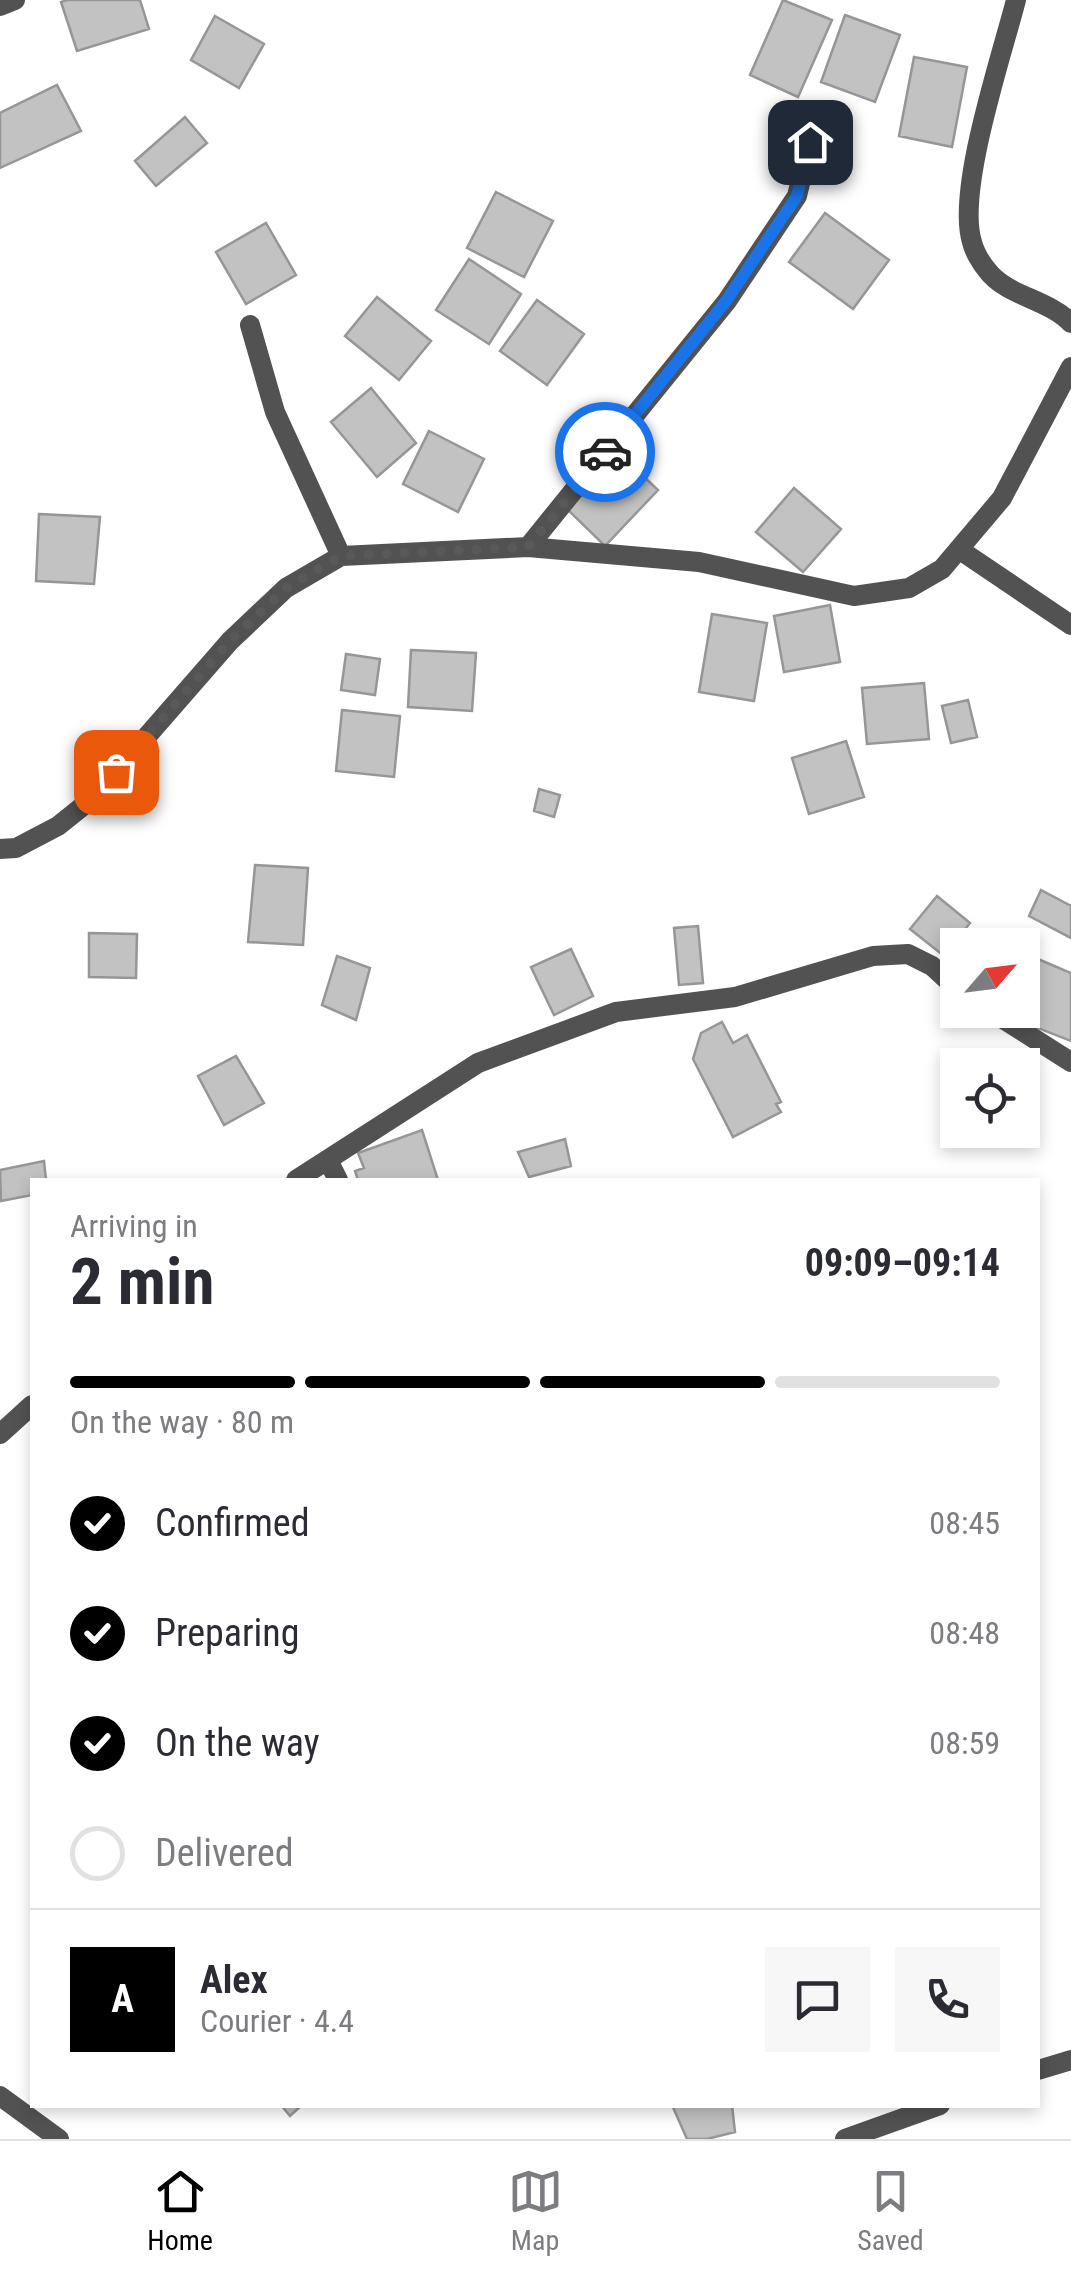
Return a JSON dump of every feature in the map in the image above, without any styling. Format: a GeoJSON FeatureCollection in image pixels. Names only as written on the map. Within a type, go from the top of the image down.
{"type":"FeatureCollection","features":[{"type":"Feature","properties":{"kind":"street"},"geometry":{"type":"LineString","coordinates":[[0,6],[15,0]]}},
{"type":"Feature","properties":{"kind":"street"},"geometry":{"type":"LineString","coordinates":[[1016,0],[978,143],[970,202],[972,241],[988,272],[1062,313],[1071,322]]}},
{"type":"Feature","properties":{"kind":"street"},"geometry":{"type":"LineString","coordinates":[[528,547],[726,301],[797,196],[810,142]]}},
{"type":"Feature","properties":{"kind":"street"},"geometry":{"type":"LineString","coordinates":[[250,324],[275,412],[341,556]]}},
{"type":"Feature","properties":{"kind":"street"},"geometry":{"type":"LineString","coordinates":[[0,849],[16,848],[58,826],[93,798],[230,641],[286,588],[341,556],[528,547],[700,562],[854,596],[909,588],[942,569],[1002,498],[1071,367]]}},
{"type":"Feature","properties":{"kind":"street"},"geometry":{"type":"LineString","coordinates":[[960,550],[1071,625]]}},
{"type":"Feature","properties":{"kind":"street"},"geometry":{"type":"LineString","coordinates":[[299,1178],[478,1063],[616,1012],[736,997],[873,956],[908,954],[940,973]]}},
{"type":"Feature","properties":{"kind":"street"},"geometry":{"type":"LineString","coordinates":[[1018,1028],[1068,1059]]}},
{"type":"Feature","properties":{"kind":"street"},"geometry":{"type":"LineString","coordinates":[[328,1160],[337,1178]]}},
{"type":"Feature","properties":{"kind":"street"},"geometry":{"type":"LineString","coordinates":[[0,1434],[30,1407]]}},
{"type":"Feature","properties":{"kind":"street"},"geometry":{"type":"LineString","coordinates":[[1040,2069],[1071,2060]]}},
{"type":"Feature","properties":{"kind":"street"},"geometry":{"type":"LineString","coordinates":[[0,2096],[58,2139]]}},
{"type":"Feature","properties":{"kind":"street"},"geometry":{"type":"LineString","coordinates":[[845,2139],[932,2108]]}},
{"type":"Feature","properties":{"kind":"building"},"geometry":{"type":"Polygon","coordinates":[[[140,0],[149,29],[77,51],[61,2],[140,0]]]}},
{"type":"Feature","properties":{"kind":"building"},"geometry":{"type":"Polygon","coordinates":[[[783,0],[832,20],[798,97],[750,75],[783,0]]]}},
{"type":"Feature","properties":{"kind":"building"},"geometry":{"type":"Polygon","coordinates":[[[845,15],[900,35],[875,102],[821,82],[845,15]]]}},
{"type":"Feature","properties":{"kind":"building"},"geometry":{"type":"Polygon","coordinates":[[[215,16],[264,44],[239,88],[191,60],[215,16]]]}},
{"type":"Feature","properties":{"kind":"building"},"geometry":{"type":"Polygon","coordinates":[[[914,57],[967,67],[952,147],[899,136],[914,57]]]}},
{"type":"Feature","properties":{"kind":"building"},"geometry":{"type":"Polygon","coordinates":[[[57,85],[81,131],[0,168],[0,113],[57,85]]]}},
{"type":"Feature","properties":{"kind":"building"},"geometry":{"type":"Polygon","coordinates":[[[185,117],[207,143],[156,186],[135,161],[185,117]]]}},
{"type":"Feature","properties":{"kind":"building"},"geometry":{"type":"Polygon","coordinates":[[[496,192],[553,221],[524,277],[467,248],[496,192]]]}},
{"type":"Feature","properties":{"kind":"building"},"geometry":{"type":"Polygon","coordinates":[[[825,213],[889,260],[853,309],[789,262],[825,213]]]}},
{"type":"Feature","properties":{"kind":"building"},"geometry":{"type":"Polygon","coordinates":[[[266,223],[296,275],[246,304],[216,252],[266,223]]]}},
{"type":"Feature","properties":{"kind":"building"},"geometry":{"type":"Polygon","coordinates":[[[469,259],[521,294],[489,344],[436,310],[469,259]]]}},
{"type":"Feature","properties":{"kind":"building"},"geometry":{"type":"Polygon","coordinates":[[[377,297],[431,341],[399,380],[345,336],[377,297]]]}},
{"type":"Feature","properties":{"kind":"building"},"geometry":{"type":"Polygon","coordinates":[[[537,300],[584,334],[547,385],[500,351],[537,300]]]}},
{"type":"Feature","properties":{"kind":"building"},"geometry":{"type":"Polygon","coordinates":[[[371,388],[416,443],[377,477],[331,422],[371,388]]]}},
{"type":"Feature","properties":{"kind":"building"},"geometry":{"type":"Polygon","coordinates":[[[429,431],[484,459],[458,512],[403,484],[429,431]]]}},
{"type":"Feature","properties":{"kind":"building"},"geometry":{"type":"Polygon","coordinates":[[[619,453],[658,490],[605,546],[566,508],[619,453]]]}},
{"type":"Feature","properties":{"kind":"building"},"geometry":{"type":"Polygon","coordinates":[[[794,488],[841,529],[803,572],[756,532],[794,488]]]}},
{"type":"Feature","properties":{"kind":"building"},"geometry":{"type":"Polygon","coordinates":[[[39,514],[100,517],[94,584],[36,581],[39,514]]]}},
{"type":"Feature","properties":{"kind":"building"},"geometry":{"type":"Polygon","coordinates":[[[830,605],[840,662],[784,672],[774,616],[830,605]]]}},
{"type":"Feature","properties":{"kind":"building"},"geometry":{"type":"Polygon","coordinates":[[[712,614],[767,623],[754,701],[699,692],[712,614]]]}},
{"type":"Feature","properties":{"kind":"building"},"geometry":{"type":"Polygon","coordinates":[[[411,650],[476,653],[472,711],[408,707],[411,650]]]}},
{"type":"Feature","properties":{"kind":"building"},"geometry":{"type":"Polygon","coordinates":[[[346,654],[380,659],[375,695],[341,690],[346,654]]]}},
{"type":"Feature","properties":{"kind":"building"},"geometry":{"type":"Polygon","coordinates":[[[924,683],[929,739],[867,744],[862,688],[924,683]]]}},
{"type":"Feature","properties":{"kind":"building"},"geometry":{"type":"Polygon","coordinates":[[[968,700],[977,737],[951,743],[942,706],[968,700]]]}},
{"type":"Feature","properties":{"kind":"building"},"geometry":{"type":"Polygon","coordinates":[[[342,710],[400,716],[394,777],[336,771],[342,710]]]}},
{"type":"Feature","properties":{"kind":"building"},"geometry":{"type":"Polygon","coordinates":[[[846,741],[864,797],[809,814],[792,758],[846,741]]]}},
{"type":"Feature","properties":{"kind":"building"},"geometry":{"type":"Polygon","coordinates":[[[539,789],[560,795],[554,817],[534,811],[539,789]]]}},
{"type":"Feature","properties":{"kind":"building"},"geometry":{"type":"Polygon","coordinates":[[[255,865],[308,868],[303,945],[248,942],[255,865]]]}},
{"type":"Feature","properties":{"kind":"building"},"geometry":{"type":"Polygon","coordinates":[[[1041,890],[1071,906],[1071,938],[1029,916],[1041,890]]]}},
{"type":"Feature","properties":{"kind":"building"},"geometry":{"type":"Polygon","coordinates":[[[937,896],[970,923],[966,928],[940,928],[940,953],[910,929],[937,896]]]}},
{"type":"Feature","properties":{"kind":"building"},"geometry":{"type":"Polygon","coordinates":[[[698,926],[703,983],[679,985],[674,928],[698,926]]]}},
{"type":"Feature","properties":{"kind":"building"},"geometry":{"type":"Polygon","coordinates":[[[89,933],[137,934],[136,978],[89,977],[89,933]]]}},
{"type":"Feature","properties":{"kind":"building"},"geometry":{"type":"Polygon","coordinates":[[[571,949],[593,996],[554,1015],[531,967],[571,949]]]}},
{"type":"Feature","properties":{"kind":"building"},"geometry":{"type":"Polygon","coordinates":[[[337,956],[370,968],[356,1020],[322,1005],[337,956]]]}},
{"type":"Feature","properties":{"kind":"building"},"geometry":{"type":"Polygon","coordinates":[[[1040,960],[1071,973],[1071,1041],[1038,1028],[1040,960]]]}},
{"type":"Feature","properties":{"kind":"building"},"geometry":{"type":"Polygon","coordinates":[[[722,1022],[733,1043],[747,1035],[781,1102],[776,1104],[781,1112],[733,1137],[693,1059],[701,1033],[722,1022]]]}},
{"type":"Feature","properties":{"kind":"building"},"geometry":{"type":"Polygon","coordinates":[[[236,1056],[264,1103],[224,1125],[198,1076],[236,1056]]]}},
{"type":"Feature","properties":{"kind":"building"},"geometry":{"type":"Polygon","coordinates":[[[422,1130],[437,1178],[357,1178],[355,1171],[364,1168],[358,1153],[422,1130]]]}},
{"type":"Feature","properties":{"kind":"building"},"geometry":{"type":"Polygon","coordinates":[[[565,1139],[571,1166],[529,1177],[518,1152],[565,1139]]]}},
{"type":"Feature","properties":{"kind":"building"},"geometry":{"type":"Polygon","coordinates":[[[44,1161],[46,1178],[30,1178],[30,1195],[1,1201],[0,1170],[44,1161]]]}},
{"type":"Feature","properties":{"kind":"building"},"geometry":{"type":"Polygon","coordinates":[[[673,2108],[732,2108],[735,2132],[687,2139],[673,2108]]]}},
{"type":"Feature","properties":{"kind":"way so far"},"geometry":{"type":"LineString","coordinates":[[116,772],[230,641],[286,588],[341,556],[528,547],[605,452]]}},
{"type":"Feature","properties":{"kind":"route"},"geometry":{"type":"LineString","coordinates":[[605,452],[726,301],[797,196],[810,142]]}}]}
